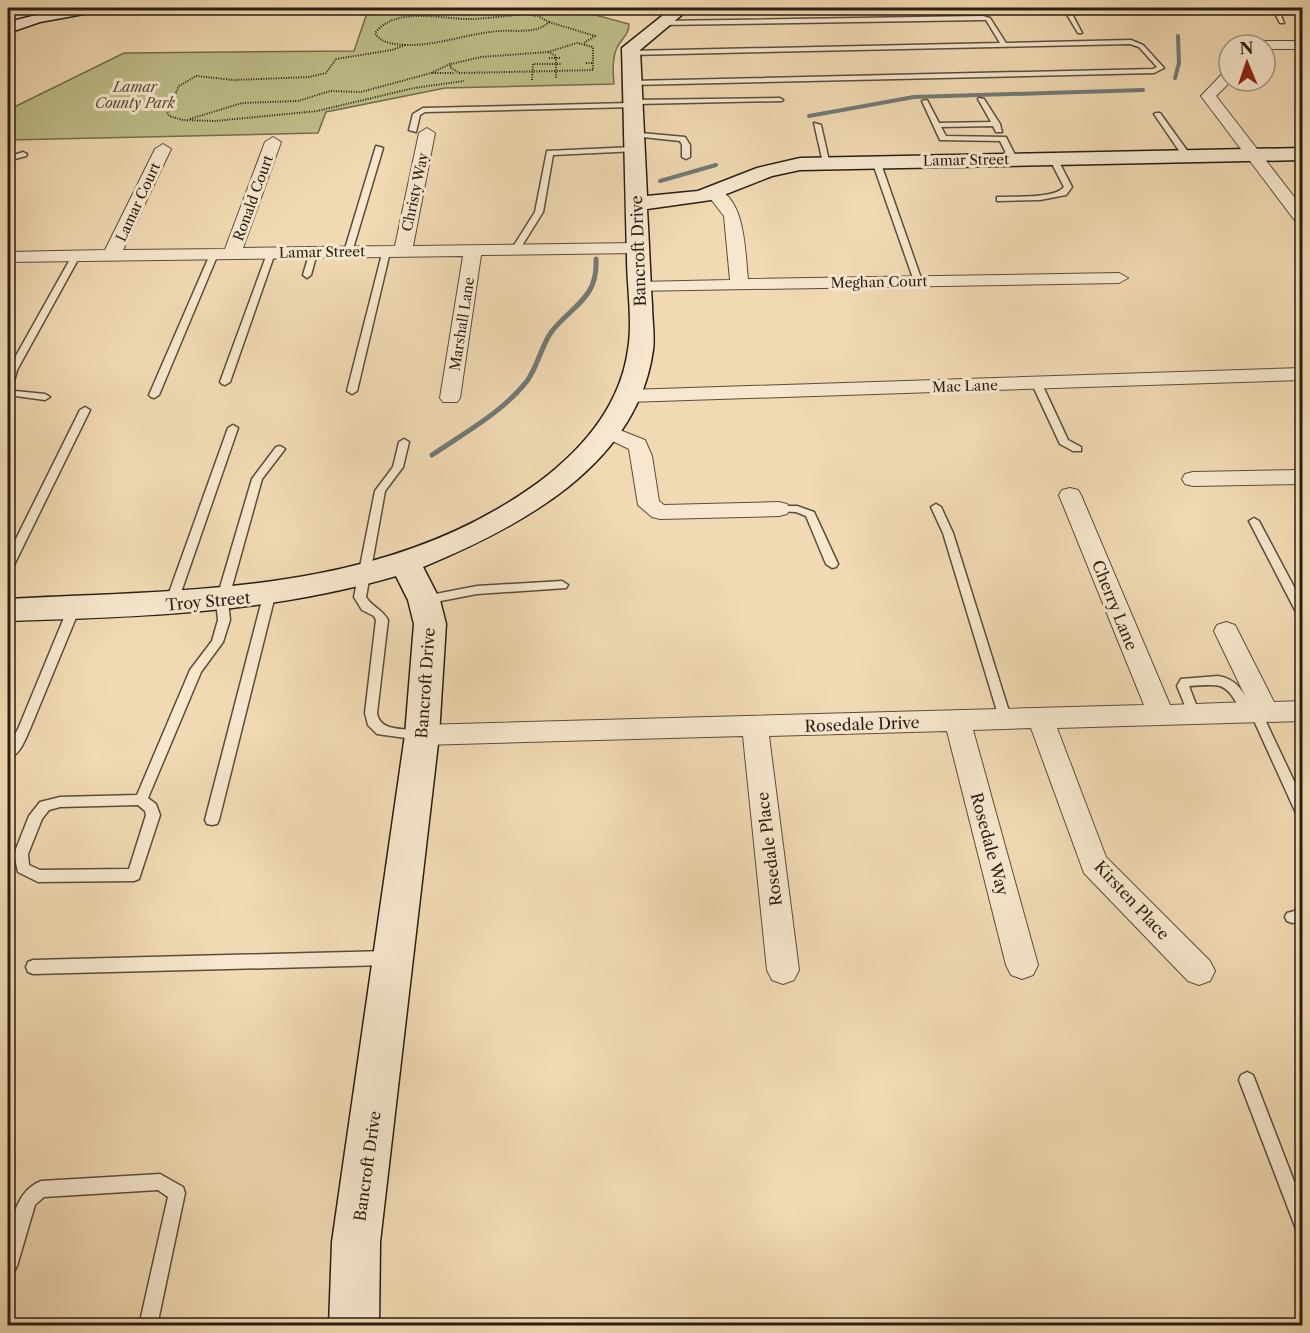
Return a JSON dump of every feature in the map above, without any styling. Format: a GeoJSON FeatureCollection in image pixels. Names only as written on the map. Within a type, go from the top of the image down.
{"type":"FeatureCollection","features":[{"type":"Feature","properties":{"kind":"street"},"geometry":{"type":"LineString","coordinates":[[11,22],[89,8]]}},
{"type":"Feature","properties":{"kind":"street"},"geometry":{"type":"LineString","coordinates":[[630,53],[631,48],[682,8]]}},
{"type":"Feature","properties":{"kind":"street"},"geometry":{"type":"LineString","coordinates":[[1277,45],[1302,45]]}},
{"type":"Feature","properties":{"kind":"street","name":"Bancroft Drive"},"geometry":{"type":"LineString","coordinates":[[354,1326],[357,1242],[422,735],[430,624],[423,600],[405,562],[447,548],[503,520],[572,470],[607,431],[628,396],[641,349],[630,53]]}},
{"type":"Feature","properties":{"kind":"street"},"geometry":{"type":"LineString","coordinates":[[1217,87],[1208,96],[1302,218]]}},
{"type":"Feature","properties":{"kind":"street","name":"Christy Way"},"geometry":{"type":"LineString","coordinates":[[394,251],[420,132]]}},
{"type":"Feature","properties":{"kind":"street","name":"Ronald Court"},"geometry":{"type":"LineString","coordinates":[[223,254],[273,142]]}},
{"type":"Feature","properties":{"kind":"street","name":"Lamar Court"},"geometry":{"type":"LineString","coordinates":[[112,255],[163,149]]}},
{"type":"Feature","properties":{"kind":"street","name":"Lamar Street"},"geometry":{"type":"LineString","coordinates":[[636,203],[688,199],[714,193],[766,169],[782,165],[876,161],[1302,154]]}},
{"type":"Feature","properties":{"kind":"street"},"geometry":{"type":"LineString","coordinates":[[714,193],[732,215],[740,285]]}},
{"type":"Feature","properties":{"kind":"street","name":"Lamar Street"},"geometry":{"type":"LineString","coordinates":[[8,257],[637,248]]}},
{"type":"Feature","properties":{"kind":"street","name":"Marshall Lane"},"geometry":{"type":"LineString","coordinates":[[450,398],[473,250]]}},
{"type":"Feature","properties":{"kind":"street","name":"Meghan Court"},"geometry":{"type":"LineString","coordinates":[[639,287],[1119,278]]}},
{"type":"Feature","properties":{"kind":"street","name":"Mac Lane"},"geometry":{"type":"LineString","coordinates":[[628,396],[1302,374]]}},
{"type":"Feature","properties":{"kind":"street"},"geometry":{"type":"LineString","coordinates":[[607,431],[636,444],[643,453],[644,488],[649,506],[660,512],[778,509]]}},
{"type":"Feature","properties":{"kind":"street"},"geometry":{"type":"LineString","coordinates":[[1193,479],[1302,477]]}},
{"type":"Feature","properties":{"kind":"street","name":"Cherry Lane"},"geometry":{"type":"LineString","coordinates":[[1070,495],[1161,715]]}},
{"type":"Feature","properties":{"kind":"street","name":"Troy Street"},"geometry":{"type":"LineString","coordinates":[[8,610],[171,605],[269,596],[319,587],[405,562]]}},
{"type":"Feature","properties":{"kind":"street"},"geometry":{"type":"LineString","coordinates":[[1226,631],[1256,712]]}},
{"type":"Feature","properties":{"kind":"street","name":"Rosedale Drive"},"geometry":{"type":"LineString","coordinates":[[422,735],[1041,720],[1302,711]]}},
{"type":"Feature","properties":{"kind":"street","name":"Kirsten Place"},"geometry":{"type":"LineString","coordinates":[[1041,720],[1094,864],[1199,971]]}},
{"type":"Feature","properties":{"kind":"street","name":"Rosedale Way"},"geometry":{"type":"LineString","coordinates":[[958,722],[1022,965]]}},
{"type":"Feature","properties":{"kind":"street","name":"Rosedale Place"},"geometry":{"type":"LineString","coordinates":[[755,727],[783,970]]}},
{"type":"Feature","properties":{"kind":"lane"},"geometry":{"type":"LineString","coordinates":[[1066,8],[1080,32]]}},
{"type":"Feature","properties":{"kind":"lane"},"geometry":{"type":"LineString","coordinates":[[1275,8],[1282,22]]}},
{"type":"Feature","properties":{"kind":"lane"},"geometry":{"type":"LineString","coordinates":[[661,23],[983,18],[988,19],[1004,45]]}},
{"type":"Feature","properties":{"kind":"lane"},"geometry":{"type":"LineString","coordinates":[[420,132],[417,114],[423,110],[633,96],[1154,72],[1161,68],[1141,46],[1131,42],[630,53]]}},
{"type":"Feature","properties":{"kind":"lane"},"geometry":{"type":"LineString","coordinates":[[633,96],[780,99]]}},
{"type":"Feature","properties":{"kind":"lane"},"geometry":{"type":"LineString","coordinates":[[981,99],[1013,159]]}},
{"type":"Feature","properties":{"kind":"lane"},"geometry":{"type":"LineString","coordinates":[[925,101],[936,125],[946,139],[1003,139]]}},
{"type":"Feature","properties":{"kind":"lane"},"geometry":{"type":"LineString","coordinates":[[1158,114],[1187,156]]}},
{"type":"Feature","properties":{"kind":"lane"},"geometry":{"type":"LineString","coordinates":[[936,125],[996,124]]}},
{"type":"Feature","properties":{"kind":"lane"},"geometry":{"type":"LineString","coordinates":[[817,125],[827,163]]}},
{"type":"Feature","properties":{"kind":"lane"},"geometry":{"type":"LineString","coordinates":[[514,250],[539,212],[550,153],[634,142],[682,139],[686,145],[686,157]]}},
{"type":"Feature","properties":{"kind":"lane"},"geometry":{"type":"LineString","coordinates":[[348,252],[379,148]]}},
{"type":"Feature","properties":{"kind":"lane"},"geometry":{"type":"LineString","coordinates":[[8,159],[23,154]]}},
{"type":"Feature","properties":{"kind":"lane"},"geometry":{"type":"LineString","coordinates":[[1000,199],[1040,198],[1063,194],[1068,187],[1053,158]]}},
{"type":"Feature","properties":{"kind":"lane"},"geometry":{"type":"LineString","coordinates":[[876,161],[918,281]]}},
{"type":"Feature","properties":{"kind":"lane"},"geometry":{"type":"LineString","coordinates":[[352,392],[394,251]]}},
{"type":"Feature","properties":{"kind":"lane"},"geometry":{"type":"LineString","coordinates":[[307,275],[313,252]]}},
{"type":"Feature","properties":{"kind":"lane"},"geometry":{"type":"LineString","coordinates":[[225,382],[271,253]]}},
{"type":"Feature","properties":{"kind":"lane"},"geometry":{"type":"LineString","coordinates":[[154,395],[223,254]]}},
{"type":"Feature","properties":{"kind":"lane"},"geometry":{"type":"LineString","coordinates":[[45,397],[11,393],[8,385],[12,370],[76,256]]}},
{"type":"Feature","properties":{"kind":"lane"},"geometry":{"type":"LineString","coordinates":[[1037,384],[1064,442],[1077,449]]}},
{"type":"Feature","properties":{"kind":"lane"},"geometry":{"type":"LineString","coordinates":[[8,565],[84,410]]}},
{"type":"Feature","properties":{"kind":"lane"},"geometry":{"type":"LineString","coordinates":[[171,605],[233,428]]}},
{"type":"Feature","properties":{"kind":"lane"},"geometry":{"type":"LineString","coordinates":[[404,442],[398,466],[380,491],[360,597],[366,607],[378,613],[381,620],[372,722],[381,731],[422,735]]}},
{"type":"Feature","properties":{"kind":"lane"},"geometry":{"type":"LineString","coordinates":[[141,800],[196,670],[217,642],[224,620],[222,601],[257,479],[280,449]]}},
{"type":"Feature","properties":{"kind":"lane"},"geometry":{"type":"LineString","coordinates":[[936,507],[948,533],[1006,720]]}},
{"type":"Feature","properties":{"kind":"lane"},"geometry":{"type":"LineString","coordinates":[[778,509],[797,509],[810,514],[832,564]]}},
{"type":"Feature","properties":{"kind":"lane"},"geometry":{"type":"LineString","coordinates":[[1254,521],[1302,612]]}},
{"type":"Feature","properties":{"kind":"lane"},"geometry":{"type":"LineString","coordinates":[[423,600],[477,590],[562,585]]}},
{"type":"Feature","properties":{"kind":"lane"},"geometry":{"type":"LineString","coordinates":[[212,820],[269,596]]}},
{"type":"Feature","properties":{"kind":"lane"},"geometry":{"type":"LineString","coordinates":[[8,754],[18,742],[24,729],[74,608]]}},
{"type":"Feature","properties":{"kind":"lane"},"geometry":{"type":"LineString","coordinates":[[1256,712],[1302,811]]}},
{"type":"Feature","properties":{"kind":"lane"},"geometry":{"type":"LineString","coordinates":[[141,800],[151,808],[153,815],[134,875],[38,876],[23,868],[21,854],[36,816],[45,806],[60,802],[141,800]]}},
{"type":"Feature","properties":{"kind":"lane"},"geometry":{"type":"LineString","coordinates":[[33,967],[395,958]]}},
{"type":"Feature","properties":{"kind":"lane"},"geometry":{"type":"LineString","coordinates":[[1247,1080],[1302,1224]]}},
{"type":"Feature","properties":{"kind":"lane"},"geometry":{"type":"LineString","coordinates":[[8,1266],[28,1200],[41,1189],[160,1182],[177,1193],[148,1326]]}},
{"type":"Feature","properties":{"kind":"path"},"geometry":{"type":"LineString","coordinates":[[169,116],[196,118],[242,103],[298,101],[330,91],[361,92],[431,73],[451,64],[481,57],[548,52],[567,45],[584,43],[595,36],[549,22],[541,17],[525,14],[472,19],[414,16],[391,20],[376,29],[377,37],[381,40],[405,45],[498,31],[534,30],[543,28],[549,22]]}},
{"type":"Feature","properties":{"kind":"path"},"geometry":{"type":"LineString","coordinates":[[431,73],[590,71],[595,68],[591,55],[593,47],[584,43]]}},
{"type":"Feature","properties":{"kind":"path"},"geometry":{"type":"LineString","coordinates":[[169,116],[168,108],[179,86],[196,76],[234,80],[309,77],[326,73],[336,59],[364,52],[396,50],[405,45]]}},
{"type":"Feature","properties":{"kind":"path"},"geometry":{"type":"LineString","coordinates":[[548,52],[559,58]]}},
{"type":"Feature","properties":{"kind":"path"},"geometry":{"type":"LineString","coordinates":[[549,58],[559,58]]}},
{"type":"Feature","properties":{"kind":"path"},"geometry":{"type":"LineString","coordinates":[[556,80],[559,58]]}},
{"type":"Feature","properties":{"kind":"path"},"geometry":{"type":"LineString","coordinates":[[586,63],[592,63]]}},
{"type":"Feature","properties":{"kind":"path"},"geometry":{"type":"LineString","coordinates":[[451,64],[451,69],[459,73]]}},
{"type":"Feature","properties":{"kind":"path"},"geometry":{"type":"LineString","coordinates":[[532,80],[533,64],[561,64]]}},
{"type":"Feature","properties":{"kind":"path"},"geometry":{"type":"LineString","coordinates":[[169,116],[183,120],[214,121],[316,111],[414,88],[464,81]]}},
{"type":"Feature","properties":{"kind":"green space","name":"Lamar County Park"},"geometry":{"type":"Polygon","coordinates":[[[573,9],[629,24],[628,32],[615,54],[614,84],[445,88],[326,112],[318,133],[8,140],[8,110],[124,53],[354,51],[367,13],[573,9]]]}},
{"type":"Feature","properties":{"kind":"waterway"},"geometry":{"type":"LineString","coordinates":[[1175,78],[1179,63],[1178,36]]}},
{"type":"Feature","properties":{"kind":"waterway"},"geometry":{"type":"LineString","coordinates":[[809,116],[914,97],[1143,90]]}},
{"type":"Feature","properties":{"kind":"waterway"},"geometry":{"type":"LineString","coordinates":[[660,181],[716,165]]}},
{"type":"Feature","properties":{"kind":"waterway"},"geometry":{"type":"LineString","coordinates":[[432,455],[507,403],[527,381],[552,331],[589,292],[596,272],[596,259]]}}]}
